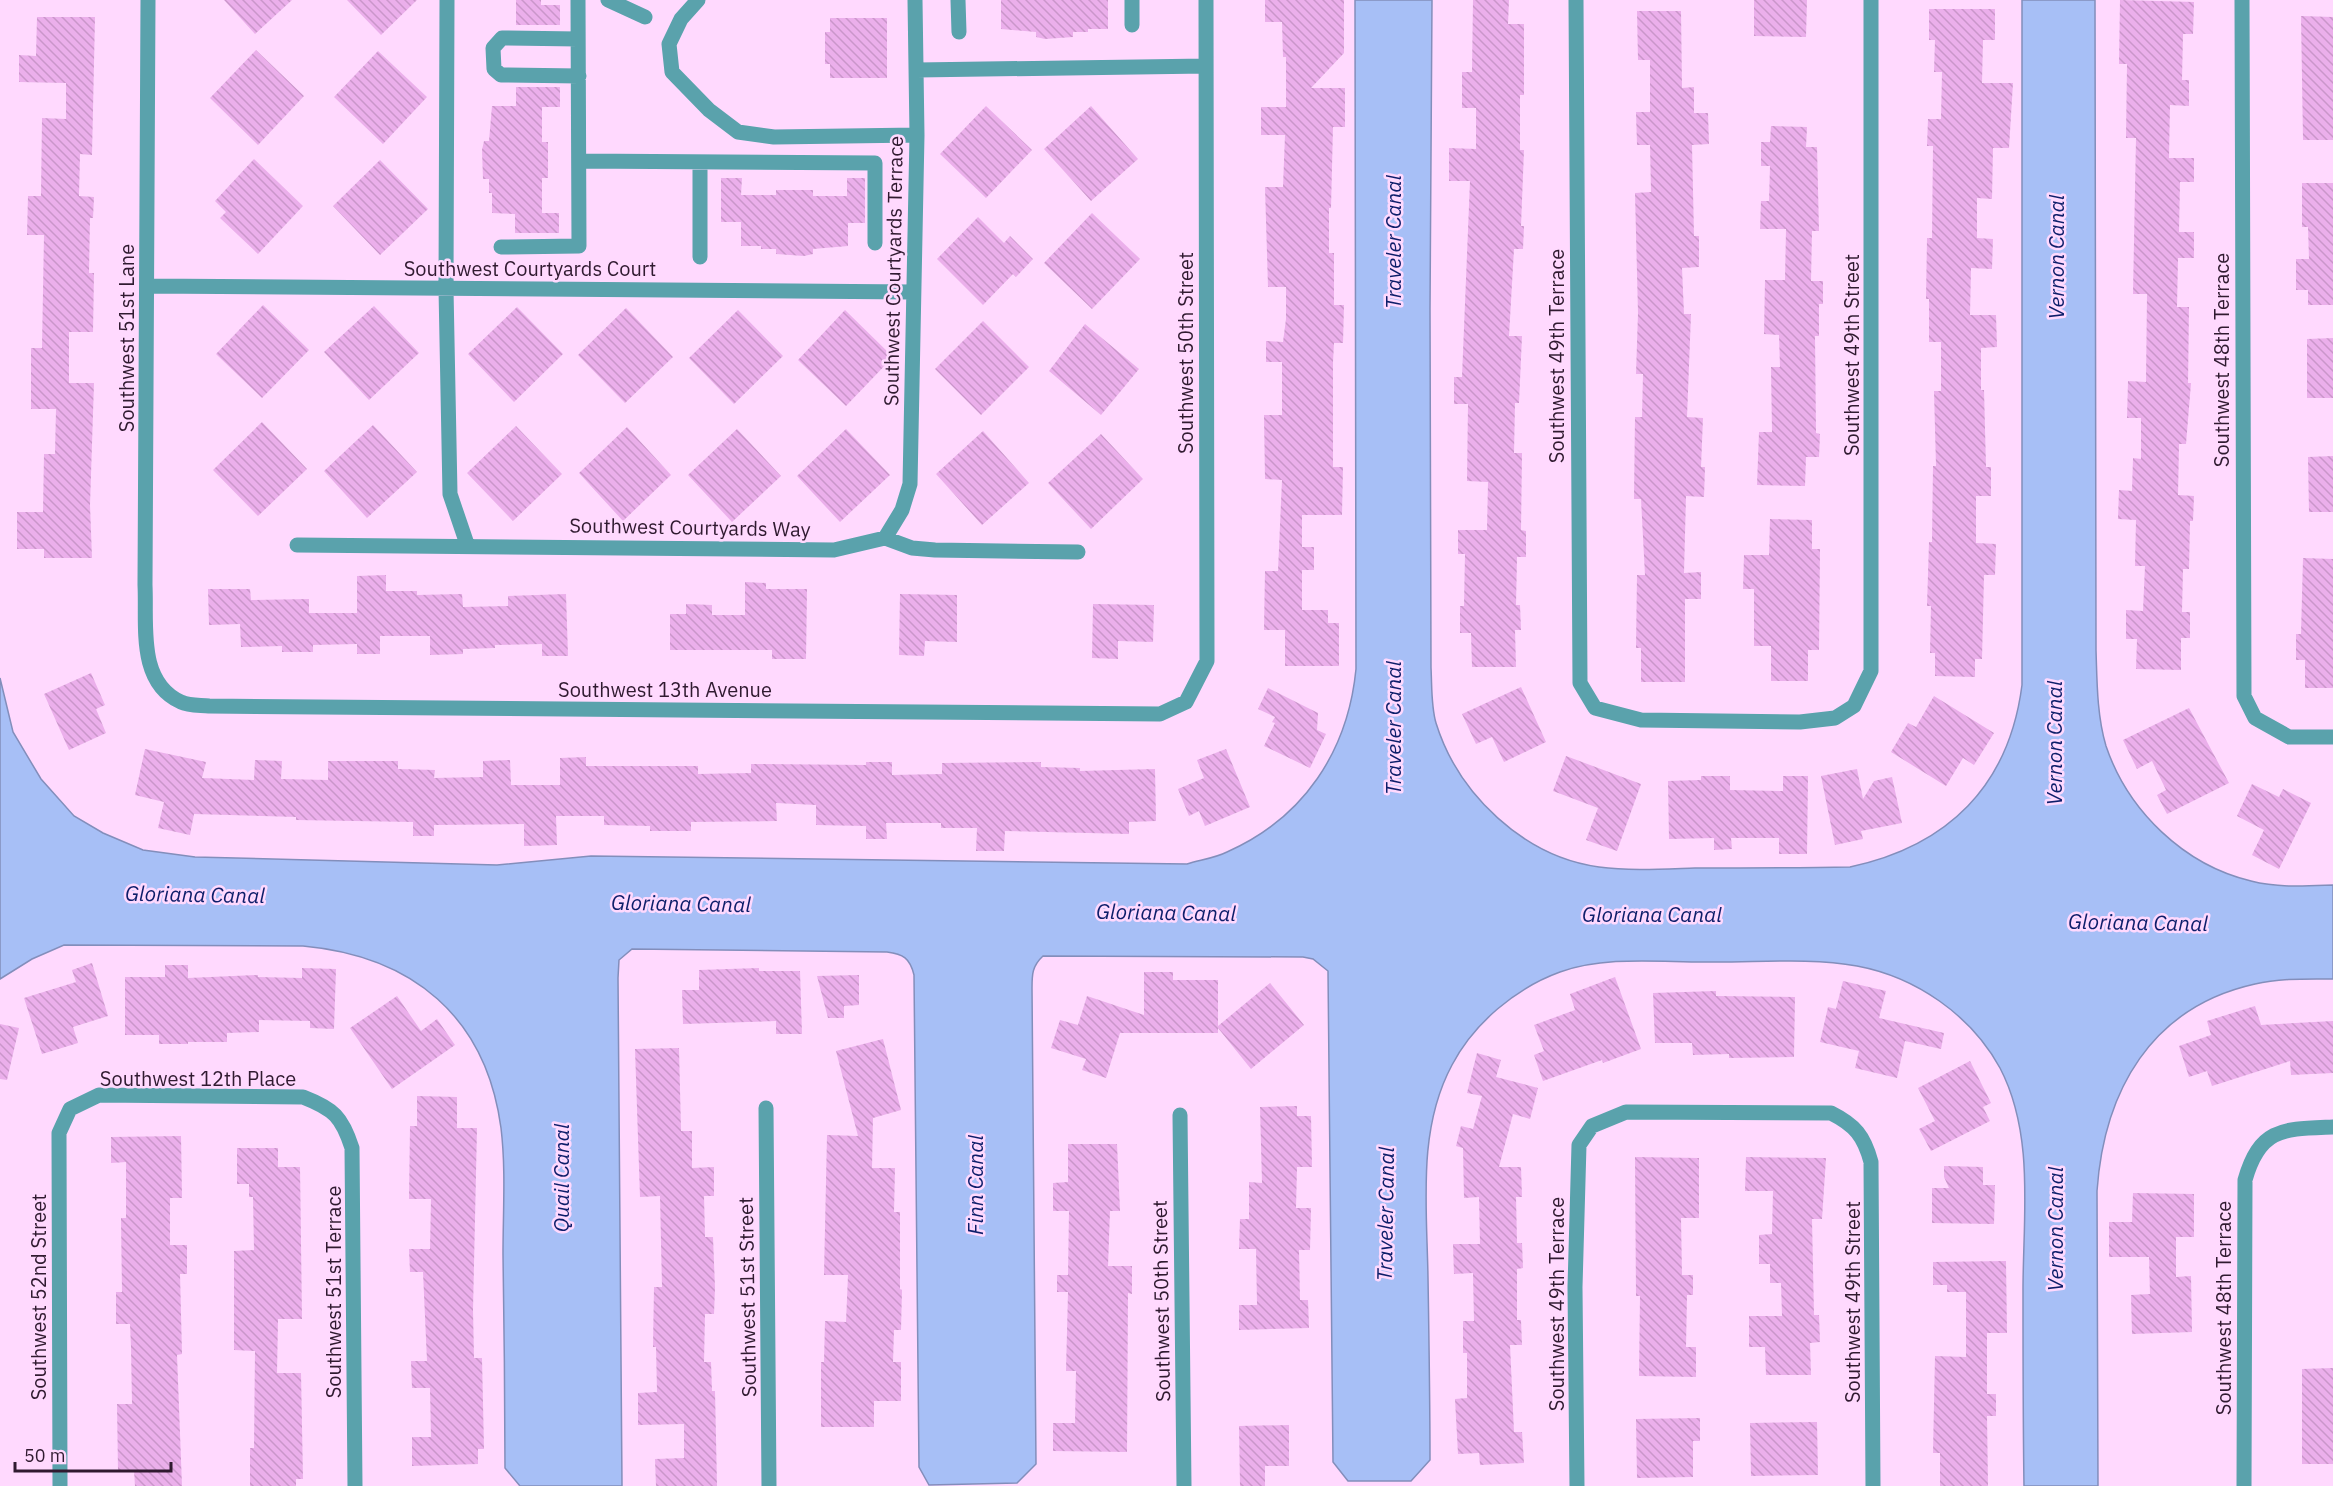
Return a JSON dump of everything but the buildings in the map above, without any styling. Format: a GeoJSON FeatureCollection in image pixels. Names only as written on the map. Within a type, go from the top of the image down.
{"type":"FeatureCollection","features":[{"type":"Feature","properties":{"kind":"street","name":"Southwest 51st Lane"},"geometry":{"type":"LineString","coordinates":[[148,0],[146,585],[147,650],[152,675]]}},
{"type":"Feature","properties":{"kind":"street"},"geometry":{"type":"LineString","coordinates":[[447,0],[446,289],[450,494],[467,544]]}},
{"type":"Feature","properties":{"kind":"street"},"geometry":{"type":"LineString","coordinates":[[501,247],[579,246],[578,0]]}},
{"type":"Feature","properties":{"kind":"street"},"geometry":{"type":"LineString","coordinates":[[608,0],[645,17]]}},
{"type":"Feature","properties":{"kind":"street"},"geometry":{"type":"LineString","coordinates":[[698,0],[681,19],[669,44],[672,72],[709,110],[738,132],[774,138],[917,135]]}},
{"type":"Feature","properties":{"kind":"street","name":"Southwest Courtyards Terrace"},"geometry":{"type":"LineString","coordinates":[[885,538],[902,510],[910,484],[917,135],[915,0]]}},
{"type":"Feature","properties":{"kind":"street"},"geometry":{"type":"LineString","coordinates":[[958,0],[959,32]]}},
{"type":"Feature","properties":{"kind":"street"},"geometry":{"type":"LineString","coordinates":[[1132,0],[1132,25]]}},
{"type":"Feature","properties":{"kind":"street","name":"Southwest 50th Street"},"geometry":{"type":"LineString","coordinates":[[1186,702],[1207,661],[1206,0]]}},
{"type":"Feature","properties":{"kind":"street","name":"Southwest 49th Terrace"},"geometry":{"type":"LineString","coordinates":[[1576,0],[1577,498],[1580,683],[1595,708],[1641,720],[1800,722],[1834,718],[1854,706]]}},
{"type":"Feature","properties":{"kind":"street","name":"Southwest 49th Street"},"geometry":{"type":"LineString","coordinates":[[1854,706],[1871,671],[1871,0]]}},
{"type":"Feature","properties":{"kind":"street","name":"Southwest 48th Terrace"},"geometry":{"type":"LineString","coordinates":[[2242,0],[2244,696],[2255,718],[2289,737],[2333,737]]}},
{"type":"Feature","properties":{"kind":"street"},"geometry":{"type":"LineString","coordinates":[[578,39],[502,38],[493,48],[494,69],[501,75],[579,76]]}},
{"type":"Feature","properties":{"kind":"street"},"geometry":{"type":"LineString","coordinates":[[916,70],[1206,66]]}},
{"type":"Feature","properties":{"kind":"street"},"geometry":{"type":"LineString","coordinates":[[579,161],[875,163],[875,243]]}},
{"type":"Feature","properties":{"kind":"street"},"geometry":{"type":"LineString","coordinates":[[700,162],[700,257]]}},
{"type":"Feature","properties":{"kind":"street","name":"Southwest Courtyards Court"},"geometry":{"type":"LineString","coordinates":[[147,286],[914,292]]}},
{"type":"Feature","properties":{"kind":"street"},"geometry":{"type":"LineString","coordinates":[[885,538],[912,548],[935,550],[1078,552]]}},
{"type":"Feature","properties":{"kind":"street","name":"Southwest Courtyards Way"},"geometry":{"type":"LineString","coordinates":[[297,545],[467,544],[834,550],[885,538]]}},
{"type":"Feature","properties":{"kind":"street","name":"Southwest 13th Avenue"},"geometry":{"type":"LineString","coordinates":[[152,675],[165,693],[183,703],[209,706],[1160,714],[1186,702]]}},
{"type":"Feature","properties":{"kind":"street","name":"Southwest 12th Place"},"geometry":{"type":"LineString","coordinates":[[70,1109],[99,1095],[303,1097],[327,1106]]}},
{"type":"Feature","properties":{"kind":"street","name":"Southwest 51st Terrace"},"geometry":{"type":"LineString","coordinates":[[327,1106],[344,1124],[352,1148],[355,1486]]}},
{"type":"Feature","properties":{"kind":"street","name":"Southwest 51st Street"},"geometry":{"type":"LineString","coordinates":[[766,1108],[769,1486]]}},
{"type":"Feature","properties":{"kind":"street","name":"Southwest 52nd Street"},"geometry":{"type":"LineString","coordinates":[[60,1486],[58,1145],[59,1133],[70,1109]]}},
{"type":"Feature","properties":{"kind":"street","name":"Southwest 49th Terrace"},"geometry":{"type":"LineString","coordinates":[[1577,1486],[1575,1287],[1579,1145],[1592,1126],[1626,1112],[1831,1113],[1851,1123]]}},
{"type":"Feature","properties":{"kind":"street","name":"Southwest 50th Street"},"geometry":{"type":"LineString","coordinates":[[1180,1115],[1184,1486]]}},
{"type":"Feature","properties":{"kind":"street","name":"Southwest 49th Street"},"geometry":{"type":"LineString","coordinates":[[1851,1123],[1866,1140],[1871,1162],[1873,1486]]}},
{"type":"Feature","properties":{"kind":"street","name":"Southwest 48th Terrace"},"geometry":{"type":"LineString","coordinates":[[2244,1486],[2245,1180],[2252,1156],[2268,1138],[2290,1129],[2333,1127]]}},
{"type":"Feature","properties":{"kind":"water"},"geometry":{"type":"Polygon","coordinates":[[[1355,0],[1432,0],[1431,668],[1432,703],[1436,723],[1446,749],[1460,774],[1477,797],[1520,836],[1571,861],[1599,867],[1647,869],[1850,867],[1885,857],[1916,844],[1944,827],[1968,806],[1988,781],[2003,753],[2015,721],[2022,685],[2022,0],[2095,0],[2096,650],[2097,687],[2103,735],[2116,770],[2129,792],[2144,813],[2181,848],[2226,873],[2251,881],[2271,885],[2333,885],[2333,979],[2284,980],[2255,984],[2219,995],[2187,1012],[2161,1033],[2140,1059],[2123,1088],[2110,1120],[2097,1191],[2098,1486],[2024,1486],[2025,1177],[2018,1121],[2011,1094],[2000,1068],[1974,1031],[1958,1015],[1921,989],[1879,971],[1838,963],[1781,961],[1650,961],[1595,964],[1560,972],[1528,987],[1512,997],[1484,1021],[1452,1065],[1433,1116],[1429,1142],[1426,1197],[1430,1460],[1411,1481],[1348,1481],[1333,1462],[1328,971],[1313,959],[1303,957],[1043,956],[1035,967],[1032,983],[1036,1464],[1017,1483],[929,1485],[919,1467],[914,975],[908,961],[902,956],[887,952],[632,949],[619,960],[618,978],[622,1486],[520,1486],[505,1468],[504,1175],[501,1128],[493,1088],[479,1054],[460,1024],[437,999],[410,978],[378,963],[342,952],[303,946],[64,945],[32,959],[0,979],[0,678],[13,732],[41,779],[74,816],[103,833],[143,850],[195,857],[497,865],[591,856],[1187,864],[1227,852],[1254,838],[1279,821],[1300,801],[1317,778],[1332,754],[1343,727],[1356,669],[1355,0]]]}},
{"type":"Feature","properties":{"kind":"water label","name":"Traveler Canal"},"geometry":{"type":"Point","coordinates":[1393,242]}},
{"type":"Feature","properties":{"kind":"water label","name":"Vernon Canal"},"geometry":{"type":"Point","coordinates":[2056,257]}},
{"type":"Feature","properties":{"kind":"water label","name":"Traveler Canal"},"geometry":{"type":"Point","coordinates":[1393,728]}},
{"type":"Feature","properties":{"kind":"water label","name":"Vernon Canal"},"geometry":{"type":"Point","coordinates":[2054,743]}},
{"type":"Feature","properties":{"kind":"water label","name":"Gloriana Canal"},"geometry":{"type":"Point","coordinates":[195,894]}},
{"type":"Feature","properties":{"kind":"water label","name":"Gloriana Canal"},"geometry":{"type":"Point","coordinates":[681,903]}},
{"type":"Feature","properties":{"kind":"water label","name":"Gloriana Canal"},"geometry":{"type":"Point","coordinates":[1166,912]}},
{"type":"Feature","properties":{"kind":"water label","name":"Gloriana Canal"},"geometry":{"type":"Point","coordinates":[1652,914]}},
{"type":"Feature","properties":{"kind":"water label","name":"Gloriana Canal"},"geometry":{"type":"Point","coordinates":[2138,922]}},
{"type":"Feature","properties":{"kind":"water label","name":"Quail Canal"},"geometry":{"type":"Point","coordinates":[561,1178]}},
{"type":"Feature","properties":{"kind":"water label","name":"Finn Canal"},"geometry":{"type":"Point","coordinates":[975,1185]}},
{"type":"Feature","properties":{"kind":"water label","name":"Traveler Canal"},"geometry":{"type":"Point","coordinates":[1385,1214]}},
{"type":"Feature","properties":{"kind":"water label","name":"Vernon Canal"},"geometry":{"type":"Point","coordinates":[2055,1229]}}]}
